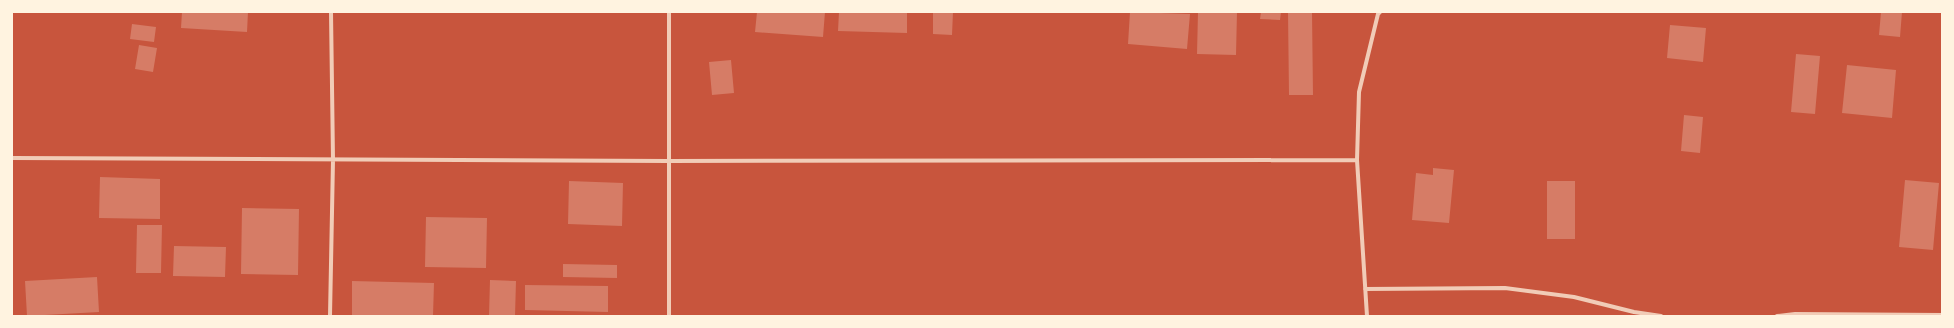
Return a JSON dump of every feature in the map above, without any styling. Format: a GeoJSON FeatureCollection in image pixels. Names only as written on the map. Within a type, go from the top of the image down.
{"type":"FeatureCollection","features":[{"type":"Feature","properties":{"kind":"street"},"geometry":{"type":"LineString","coordinates":[[330,316],[334,160],[331,12]]}},
{"type":"Feature","properties":{"kind":"street"},"geometry":{"type":"LineString","coordinates":[[669,12],[669,316]]}},
{"type":"Feature","properties":{"kind":"street"},"geometry":{"type":"LineString","coordinates":[[1367,316],[1357,160],[1359,92],[1378,14],[1380,12]]}},
{"type":"Feature","properties":{"kind":"street"},"geometry":{"type":"LineString","coordinates":[[12,158],[669,161],[1357,160]]}},
{"type":"Feature","properties":{"kind":"street"},"geometry":{"type":"LineString","coordinates":[[1365,289],[1505,288],[1574,297],[1634,312],[1660,316]]}},
{"type":"Feature","properties":{"kind":"street"},"geometry":{"type":"LineString","coordinates":[[1777,316],[1802,314],[1942,315]]}},
{"type":"Feature","properties":{"kind":"building"},"geometry":{"type":"Polygon","coordinates":[[[182,12],[248,12],[247,32],[181,28],[182,12]]]}},
{"type":"Feature","properties":{"kind":"building"},"geometry":{"type":"Polygon","coordinates":[[[757,12],[825,12],[823,37],[755,32],[757,12]]]}},
{"type":"Feature","properties":{"kind":"building"},"geometry":{"type":"Polygon","coordinates":[[[839,12],[907,12],[907,33],[838,31],[839,12]]]}},
{"type":"Feature","properties":{"kind":"building"},"geometry":{"type":"Polygon","coordinates":[[[933,12],[953,12],[952,35],[933,34],[933,12]]]}},
{"type":"Feature","properties":{"kind":"building"},"geometry":{"type":"Polygon","coordinates":[[[1130,12],[1190,14],[1187,49],[1128,44],[1130,12]]]}},
{"type":"Feature","properties":{"kind":"building"},"geometry":{"type":"Polygon","coordinates":[[[1198,12],[1237,12],[1236,55],[1197,54],[1198,12]]]}},
{"type":"Feature","properties":{"kind":"building"},"geometry":{"type":"Polygon","coordinates":[[[1261,12],[1281,12],[1280,20],[1260,19],[1261,12]]]}},
{"type":"Feature","properties":{"kind":"building"},"geometry":{"type":"Polygon","coordinates":[[[1288,12],[1312,12],[1313,95],[1289,95],[1288,12]]]}},
{"type":"Feature","properties":{"kind":"building"},"geometry":{"type":"Polygon","coordinates":[[[1881,12],[1902,12],[1900,37],[1879,35],[1881,12]]]}},
{"type":"Feature","properties":{"kind":"building"},"geometry":{"type":"Polygon","coordinates":[[[132,24],[156,27],[154,42],[130,39],[132,24]]]}},
{"type":"Feature","properties":{"kind":"building"},"geometry":{"type":"Polygon","coordinates":[[[1670,25],[1706,28],[1703,62],[1667,58],[1670,25]]]}},
{"type":"Feature","properties":{"kind":"building"},"geometry":{"type":"Polygon","coordinates":[[[139,45],[157,48],[153,72],[135,69],[139,45]]]}},
{"type":"Feature","properties":{"kind":"building"},"geometry":{"type":"Polygon","coordinates":[[[1796,54],[1820,56],[1815,114],[1791,112],[1796,54]]]}},
{"type":"Feature","properties":{"kind":"building"},"geometry":{"type":"Polygon","coordinates":[[[731,60],[734,93],[712,95],[709,62],[731,60]]]}},
{"type":"Feature","properties":{"kind":"building"},"geometry":{"type":"Polygon","coordinates":[[[1847,65],[1896,70],[1892,118],[1842,113],[1847,65]]]}},
{"type":"Feature","properties":{"kind":"building"},"geometry":{"type":"Polygon","coordinates":[[[1684,115],[1703,117],[1700,153],[1681,151],[1684,115]]]}},
{"type":"Feature","properties":{"kind":"building"},"geometry":{"type":"Polygon","coordinates":[[[1433,168],[1454,170],[1449,223],[1412,220],[1416,173],[1433,175],[1433,168]]]}},
{"type":"Feature","properties":{"kind":"building"},"geometry":{"type":"Polygon","coordinates":[[[100,177],[160,179],[160,219],[99,218],[100,177]]]}},
{"type":"Feature","properties":{"kind":"building"},"geometry":{"type":"Polygon","coordinates":[[[1905,180],[1939,183],[1933,250],[1899,247],[1905,180]]]}},
{"type":"Feature","properties":{"kind":"building"},"geometry":{"type":"Polygon","coordinates":[[[569,181],[623,183],[622,226],[568,224],[569,181]]]}},
{"type":"Feature","properties":{"kind":"building"},"geometry":{"type":"Polygon","coordinates":[[[1547,181],[1575,181],[1575,239],[1547,239],[1547,181]]]}},
{"type":"Feature","properties":{"kind":"building"},"geometry":{"type":"Polygon","coordinates":[[[242,208],[299,209],[298,275],[241,274],[242,208]]]}},
{"type":"Feature","properties":{"kind":"building"},"geometry":{"type":"Polygon","coordinates":[[[426,217],[487,218],[486,268],[425,267],[426,217]]]}},
{"type":"Feature","properties":{"kind":"building"},"geometry":{"type":"Polygon","coordinates":[[[137,225],[162,225],[161,273],[136,273],[137,225]]]}},
{"type":"Feature","properties":{"kind":"building"},"geometry":{"type":"Polygon","coordinates":[[[174,246],[226,247],[225,277],[173,276],[174,246]]]}},
{"type":"Feature","properties":{"kind":"building"},"geometry":{"type":"Polygon","coordinates":[[[563,264],[617,265],[617,278],[563,277],[563,264]]]}},
{"type":"Feature","properties":{"kind":"building"},"geometry":{"type":"Polygon","coordinates":[[[97,277],[99,312],[27,316],[25,281],[97,277]]]}},
{"type":"Feature","properties":{"kind":"building"},"geometry":{"type":"Polygon","coordinates":[[[490,280],[516,281],[515,316],[489,316],[490,280]]]}},
{"type":"Feature","properties":{"kind":"building"},"geometry":{"type":"Polygon","coordinates":[[[352,281],[434,283],[433,316],[352,316],[352,281]]]}},
{"type":"Feature","properties":{"kind":"building"},"geometry":{"type":"Polygon","coordinates":[[[525,285],[608,286],[608,312],[525,310],[525,285]]]}}]}
